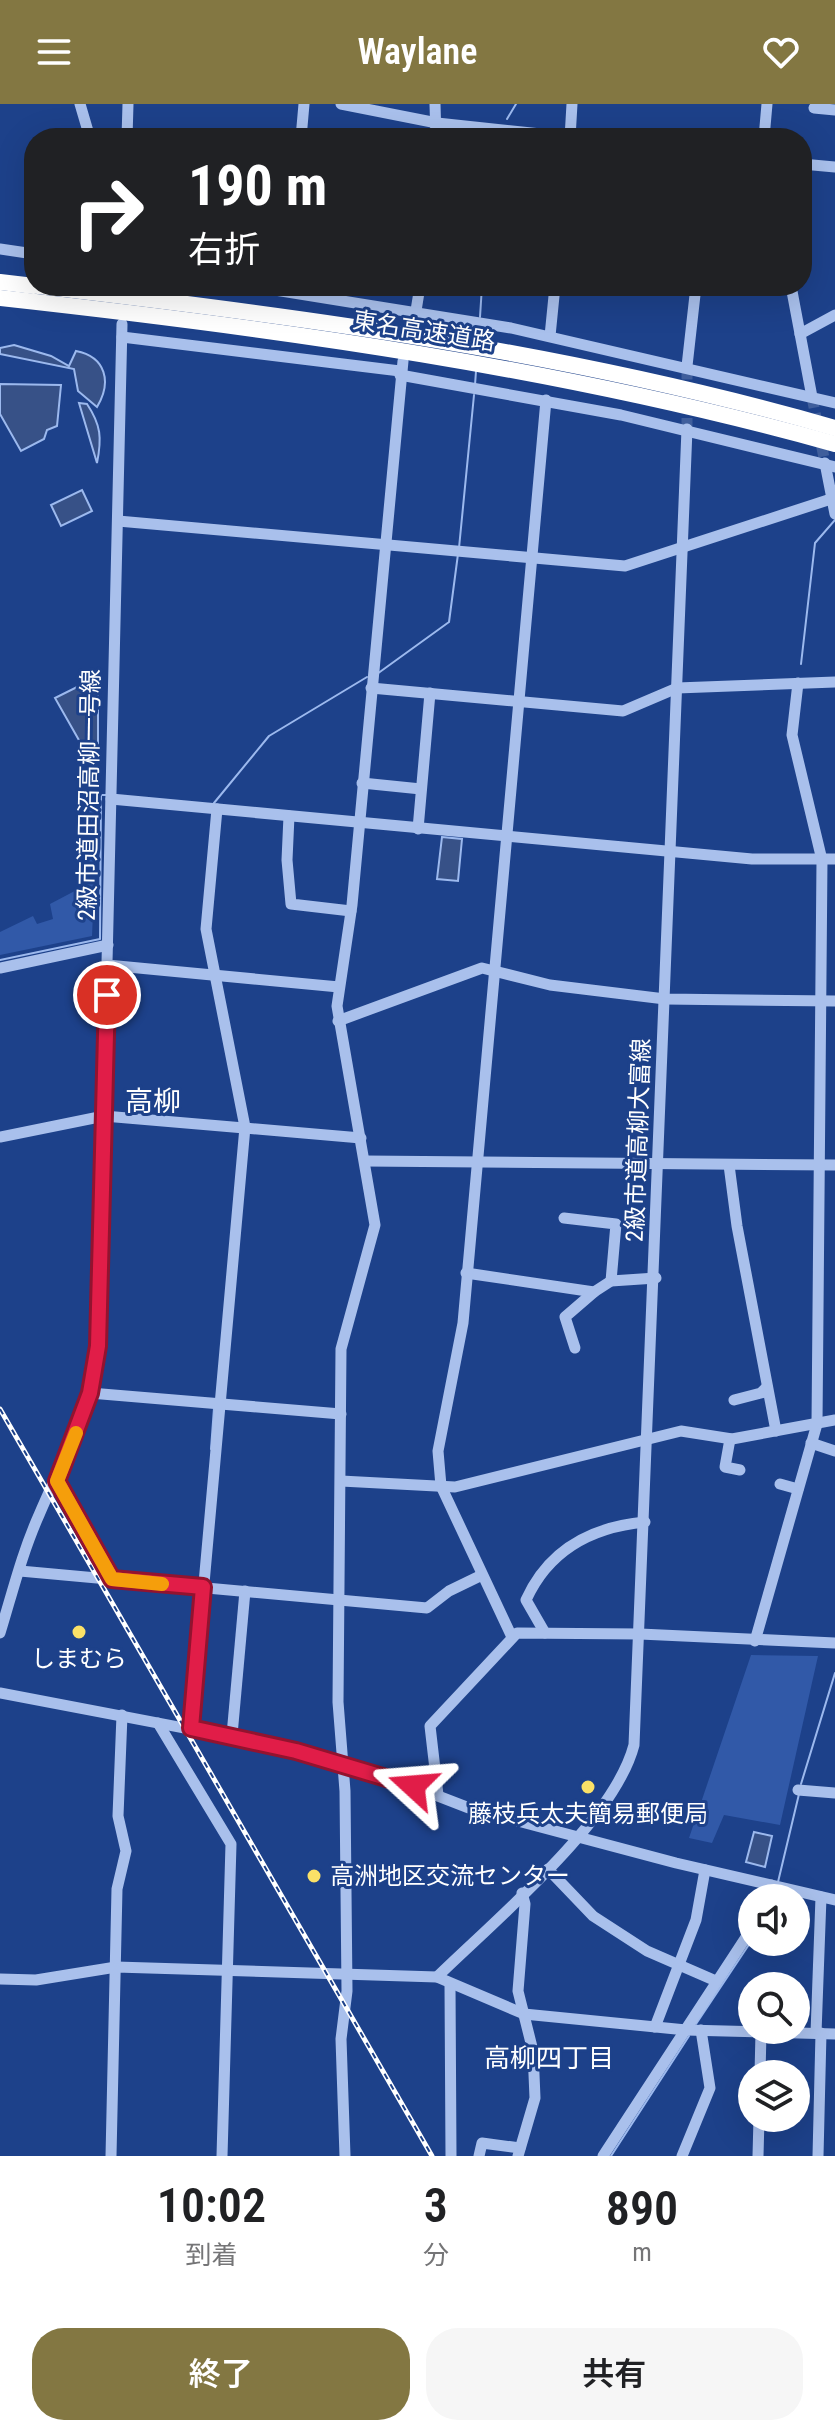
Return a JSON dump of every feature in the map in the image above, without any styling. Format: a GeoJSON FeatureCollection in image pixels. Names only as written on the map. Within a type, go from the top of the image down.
{"type":"FeatureCollection","features":[{"type":"Feature","properties":{"kind":"highway","name":"東名高速道路"},"geometry":{"type":"LineString","coordinates":[[0,282],[24,285]]}},
{"type":"Feature","properties":{"kind":"highway","name":"東名高速道路"},"geometry":{"type":"LineString","coordinates":[[113,296],[429,337],[603,370],[835,428]]}},
{"type":"Feature","properties":{"kind":"highway","name":"東名高速道路"},"geometry":{"type":"LineString","coordinates":[[0,298],[286,334],[516,370],[703,410],[835,444]]}},
{"type":"Feature","properties":{"kind":"street"},"geometry":{"type":"LineString","coordinates":[[80,104],[87,128]]}},
{"type":"Feature","properties":{"kind":"street"},"geometry":{"type":"LineString","coordinates":[[127,128],[128,104]]}},
{"type":"Feature","properties":{"kind":"street"},"geometry":{"type":"LineString","coordinates":[[302,128],[304,104]]}},
{"type":"Feature","properties":{"kind":"street"},"geometry":{"type":"LineString","coordinates":[[341,104],[437,123],[481,128]]}},
{"type":"Feature","properties":{"kind":"street"},"geometry":{"type":"LineString","coordinates":[[435,104],[437,128]]}},
{"type":"Feature","properties":{"kind":"street"},"geometry":{"type":"LineString","coordinates":[[571,128],[572,104]]}},
{"type":"Feature","properties":{"kind":"street"},"geometry":{"type":"LineString","coordinates":[[765,128],[767,104]]}},
{"type":"Feature","properties":{"kind":"street"},"geometry":{"type":"LineString","coordinates":[[814,108],[835,110]]}},
{"type":"Feature","properties":{"kind":"street"},"geometry":{"type":"LineString","coordinates":[[812,165],[835,167]]}},
{"type":"Feature","properties":{"kind":"street"},"geometry":{"type":"LineString","coordinates":[[0,249],[24,253]]}},
{"type":"Feature","properties":{"kind":"street"},"geometry":{"type":"LineString","coordinates":[[303,296],[416,317],[550,336],[835,403]]}},
{"type":"Feature","properties":{"kind":"street"},"geometry":{"type":"LineString","coordinates":[[416,317],[419,296]]}},
{"type":"Feature","properties":{"kind":"street"},"geometry":{"type":"LineString","coordinates":[[550,336],[554,296]]}},
{"type":"Feature","properties":{"kind":"street"},"geometry":{"type":"LineString","coordinates":[[687,366],[695,296]]}},
{"type":"Feature","properties":{"kind":"street"},"geometry":{"type":"LineString","coordinates":[[793,296],[812,397]]}},
{"type":"Feature","properties":{"kind":"street"},"geometry":{"type":"LineString","coordinates":[[800,334],[835,315]]}},
{"type":"Feature","properties":{"kind":"street","name":"2級市道田沼高柳一号線"},"geometry":{"type":"LineString","coordinates":[[0,1633],[39,1515],[57,1481],[90,1393],[98,1346],[122,324]]}},
{"type":"Feature","properties":{"kind":"street"},"geometry":{"type":"LineString","coordinates":[[122,337],[401,369],[687,429],[830,465],[831,499],[835,514]]}},
{"type":"Feature","properties":{"kind":"street"},"geometry":{"type":"LineString","coordinates":[[345,2156],[341,2039],[346,1972],[338,1702],[341,1349],[375,1225],[338,1021],[339,987],[351,911],[401,369]]}},
{"type":"Feature","properties":{"kind":"street"},"geometry":{"type":"LineString","coordinates":[[511,1635],[441,1486],[438,1451],[463,1323],[546,400]]}},
{"type":"Feature","properties":{"kind":"street","name":"2級市道高柳大富線"},"geometry":{"type":"LineString","coordinates":[[437,1977],[580,1837],[631,1758],[640,1634],[656,1278],[687,429]]}},
{"type":"Feature","properties":{"kind":"street"},"geometry":{"type":"LineString","coordinates":[[118,521],[625,566],[831,499]]}},
{"type":"Feature","properties":{"kind":"street"},"geometry":{"type":"LineString","coordinates":[[371,688],[623,711],[677,688],[835,682]]}},
{"type":"Feature","properties":{"kind":"street"},"geometry":{"type":"LineString","coordinates":[[755,1641],[817,1424],[822,860],[792,735],[798,683]]}},
{"type":"Feature","properties":{"kind":"street"},"geometry":{"type":"LineString","coordinates":[[418,829],[430,693]]}},
{"type":"Feature","properties":{"kind":"street"},"geometry":{"type":"LineString","coordinates":[[362,783],[421,789]]}},
{"type":"Feature","properties":{"kind":"street"},"geometry":{"type":"LineString","coordinates":[[111,799],[752,859],[835,859]]}},
{"type":"Feature","properties":{"kind":"street"},"geometry":{"type":"LineString","coordinates":[[191,1728],[245,1127],[206,929],[217,809]]}},
{"type":"Feature","properties":{"kind":"street"},"geometry":{"type":"LineString","coordinates":[[289,816],[287,860],[291,904],[351,911]]}},
{"type":"Feature","properties":{"kind":"street"},"geometry":{"type":"LineString","coordinates":[[0,968],[108,945]]}},
{"type":"Feature","properties":{"kind":"street"},"geometry":{"type":"LineString","coordinates":[[107,965],[339,987]]}},
{"type":"Feature","properties":{"kind":"street"},"geometry":{"type":"LineString","coordinates":[[338,1021],[482,968],[550,985],[665,999],[835,1001]]}},
{"type":"Feature","properties":{"kind":"street"},"geometry":{"type":"LineString","coordinates":[[0,1137],[104,1116],[361,1138]]}},
{"type":"Feature","properties":{"kind":"street"},"geometry":{"type":"LineString","coordinates":[[365,1161],[835,1165]]}},
{"type":"Feature","properties":{"kind":"street"},"geometry":{"type":"LineString","coordinates":[[729,1165],[776,1431]]}},
{"type":"Feature","properties":{"kind":"street"},"geometry":{"type":"LineString","coordinates":[[564,1218],[616,1224],[611,1281]]}},
{"type":"Feature","properties":{"kind":"street"},"geometry":{"type":"LineString","coordinates":[[466,1273],[594,1292]]}},
{"type":"Feature","properties":{"kind":"street"},"geometry":{"type":"LineString","coordinates":[[575,1348],[565,1317],[611,1281],[656,1278]]}},
{"type":"Feature","properties":{"kind":"street"},"geometry":{"type":"LineString","coordinates":[[734,1400],[761,1393],[767,1387]]}},
{"type":"Feature","properties":{"kind":"street"},"geometry":{"type":"LineString","coordinates":[[90,1393],[341,1414]]}},
{"type":"Feature","properties":{"kind":"street"},"geometry":{"type":"LineString","coordinates":[[341,1481],[455,1487],[681,1431],[730,1439],[835,1420]]}},
{"type":"Feature","properties":{"kind":"street"},"geometry":{"type":"LineString","coordinates":[[730,1439],[725,1467],[740,1470]]}},
{"type":"Feature","properties":{"kind":"street"},"geometry":{"type":"LineString","coordinates":[[811,1443],[835,1451]]}},
{"type":"Feature","properties":{"kind":"street"},"geometry":{"type":"LineString","coordinates":[[57,1481],[112,1579]]}},
{"type":"Feature","properties":{"kind":"street"},"geometry":{"type":"LineString","coordinates":[[780,1484],[798,1489]]}},
{"type":"Feature","properties":{"kind":"street"},"geometry":{"type":"LineString","coordinates":[[545,1633],[526,1600],[546,1567],[568,1546],[601,1528],[645,1522]]}},
{"type":"Feature","properties":{"kind":"street"},"geometry":{"type":"LineString","coordinates":[[20,1571],[427,1608],[449,1591],[482,1575]]}},
{"type":"Feature","properties":{"kind":"street"},"geometry":{"type":"LineString","coordinates":[[232,1735],[245,1591]]}},
{"type":"Feature","properties":{"kind":"street"},"geometry":{"type":"LineString","coordinates":[[438,1795],[430,1726],[511,1635],[640,1634],[835,1643]]}},
{"type":"Feature","properties":{"kind":"street"},"geometry":{"type":"LineString","coordinates":[[0,1693],[232,1735],[342,1763],[469,1808],[767,1884]]}},
{"type":"Feature","properties":{"kind":"street"},"geometry":{"type":"LineString","coordinates":[[111,2156],[117,1889],[126,1851],[118,1816],[122,1715]]}},
{"type":"Feature","properties":{"kind":"street"},"geometry":{"type":"LineString","coordinates":[[158,1723],[231,1844],[222,2156]]}},
{"type":"Feature","properties":{"kind":"street"},"geometry":{"type":"LineString","coordinates":[[798,1790],[835,1793]]}},
{"type":"Feature","properties":{"kind":"street"},"geometry":{"type":"LineString","coordinates":[[548,1869],[593,1916],[647,1951],[716,1981]]}},
{"type":"Feature","properties":{"kind":"street"},"geometry":{"type":"LineString","coordinates":[[655,2027],[696,1920],[705,1870]]}},
{"type":"Feature","properties":{"kind":"street"},"geometry":{"type":"LineString","coordinates":[[479,2156],[482,2143],[519,2152],[535,2098],[533,2051],[518,1991],[525,1904],[522,1893]]}},
{"type":"Feature","properties":{"kind":"street"},"geometry":{"type":"LineString","coordinates":[[810,1894],[835,1900]]}},
{"type":"Feature","properties":{"kind":"street"},"geometry":{"type":"LineString","coordinates":[[818,2156],[821,1897]]}},
{"type":"Feature","properties":{"kind":"street"},"geometry":{"type":"LineString","coordinates":[[603,2156],[738,1949]]}},
{"type":"Feature","properties":{"kind":"street"},"geometry":{"type":"LineString","coordinates":[[0,1979],[36,1980],[116,1967],[437,1977],[524,2014],[686,2030],[738,2031]]}},
{"type":"Feature","properties":{"kind":"street"},"geometry":{"type":"LineString","coordinates":[[450,1984],[451,2156]]}},
{"type":"Feature","properties":{"kind":"street"},"geometry":{"type":"LineString","coordinates":[[682,2156],[710,2088],[701,2030]]}},
{"type":"Feature","properties":{"kind":"street"},"geometry":{"type":"LineString","coordinates":[[810,2033],[835,2034]]}},
{"type":"Feature","properties":{"kind":"street"},"geometry":{"type":"LineString","coordinates":[[758,2156],[759,2132]]}},
{"type":"Feature","properties":{"kind":"shaded area"},"geometry":{"type":"Polygon","coordinates":[[[14,345],[51,356],[69,366],[76,351],[94,359],[100,365],[105,380],[97,407],[78,391],[74,369],[0,354],[0,348],[14,345]]]}},
{"type":"Feature","properties":{"kind":"shaded area"},"geometry":{"type":"Polygon","coordinates":[[[0,384],[61,385],[57,426],[47,430],[44,439],[21,451],[0,414],[0,384]]]}},
{"type":"Feature","properties":{"kind":"shaded area"},"geometry":{"type":"Polygon","coordinates":[[[79,403],[87,404],[98,425],[100,446],[97,463],[79,403]]]}},
{"type":"Feature","properties":{"kind":"shaded area"},"geometry":{"type":"Polygon","coordinates":[[[82,490],[92,511],[61,526],[51,505],[82,490]]]}},
{"type":"Feature","properties":{"kind":"shaded area"},"geometry":{"type":"Polygon","coordinates":[[[89,681],[98,694],[98,750],[88,756],[55,698],[89,681]]]}},
{"type":"Feature","properties":{"kind":"shaded area"},"geometry":{"type":"Polygon","coordinates":[[[90,778],[99,778],[92,936],[0,955],[0,932],[33,916],[37,924],[53,919],[50,904],[88,884],[90,778]]]}},
{"type":"Feature","properties":{"kind":"shaded area"},"geometry":{"type":"Polygon","coordinates":[[[442,837],[462,839],[458,881],[437,879],[442,837]]]}},
{"type":"Feature","properties":{"kind":"shaded area"},"geometry":{"type":"Polygon","coordinates":[[[751,1655],[818,1656],[780,1825],[724,1815],[712,1843],[689,1838],[751,1655]]]}},
{"type":"Feature","properties":{"kind":"shaded area"},"geometry":{"type":"Polygon","coordinates":[[[754,1832],[772,1836],[765,1867],[746,1862],[754,1832]]]}},
{"type":"Feature","properties":{"kind":"waterway"},"geometry":{"type":"LineString","coordinates":[[507,119],[516,104]]}},
{"type":"Feature","properties":{"kind":"waterway"},"geometry":{"type":"LineString","coordinates":[[480,317],[481,296]]}},
{"type":"Feature","properties":{"kind":"waterway"},"geometry":{"type":"LineString","coordinates":[[478,341],[479,327]]}},
{"type":"Feature","properties":{"kind":"waterway"},"geometry":{"type":"LineString","coordinates":[[475,385],[476,371]]}},
{"type":"Feature","properties":{"kind":"waterway"},"geometry":{"type":"LineString","coordinates":[[459,548],[474,395]]}},
{"type":"Feature","properties":{"kind":"waterway"},"geometry":{"type":"LineString","coordinates":[[801,664],[815,543],[835,520]]}},
{"type":"Feature","properties":{"kind":"waterway"},"geometry":{"type":"LineString","coordinates":[[377,674],[449,622],[458,554]]}},
{"type":"Feature","properties":{"kind":"waterway"},"geometry":{"type":"LineString","coordinates":[[214,803],[269,736],[367,677]]}},
{"type":"Feature","properties":{"kind":"waterway"},"geometry":{"type":"LineString","coordinates":[[0,960],[100,939],[101,795],[108,795]]}},
{"type":"Feature","properties":{"kind":"waterway"},"geometry":{"type":"LineString","coordinates":[[211,1449],[214,1408]]}},
{"type":"Feature","properties":{"kind":"waterway"},"geometry":{"type":"LineString","coordinates":[[801,1784],[835,1673]]}},
{"type":"Feature","properties":{"kind":"waterway"},"geometry":{"type":"LineString","coordinates":[[778,1882],[799,1794]]}},
{"type":"Feature","properties":{"kind":"waterway"},"geometry":{"type":"LineString","coordinates":[[696,2024],[741,1956]]}},
{"type":"Feature","properties":{"kind":"waterway"},"geometry":{"type":"LineString","coordinates":[[611,2156],[689,2036]]}},
{"type":"Feature","properties":{"kind":"tunnel"},"geometry":{"type":"LineString","coordinates":[[687,366],[687,429]]}},
{"type":"Feature","properties":{"kind":"tunnel"},"geometry":{"type":"LineString","coordinates":[[812,397],[825,463]]}},
{"type":"Feature","properties":{"kind":"railway"},"geometry":{"type":"LineString","coordinates":[[0,1409],[432,2156]]}},
{"type":"Feature","properties":{"kind":"slow traffic"},"geometry":{"type":"LineString","coordinates":[[76,1433],[57,1481],[112,1579],[162,1584]]}},
{"type":"Feature","properties":{"kind":"place","name":"しまむら"},"geometry":{"type":"Point","coordinates":[79,1632]}},
{"type":"Feature","properties":{"kind":"place","name":"藤枝兵太夫簡易郵便局"},"geometry":{"type":"Point","coordinates":[588,1787]}},
{"type":"Feature","properties":{"kind":"place","name":"高洲地区交流センター"},"geometry":{"type":"Point","coordinates":[314,1876]}},
{"type":"Feature","properties":{"kind":"district","name":"高柳"},"geometry":{"type":"Point","coordinates":[153,1101]}},
{"type":"Feature","properties":{"kind":"district","name":"高柳四丁目"},"geometry":{"type":"Point","coordinates":[549,2058]}},
{"type":"Feature","properties":{"kind":"route"},"geometry":{"type":"LineString","coordinates":[[107,995],[98,1346],[90,1393],[57,1481],[112,1579],[203,1587],[191,1728],[237,1736],[342,1763],[413,1786]]}}]}
